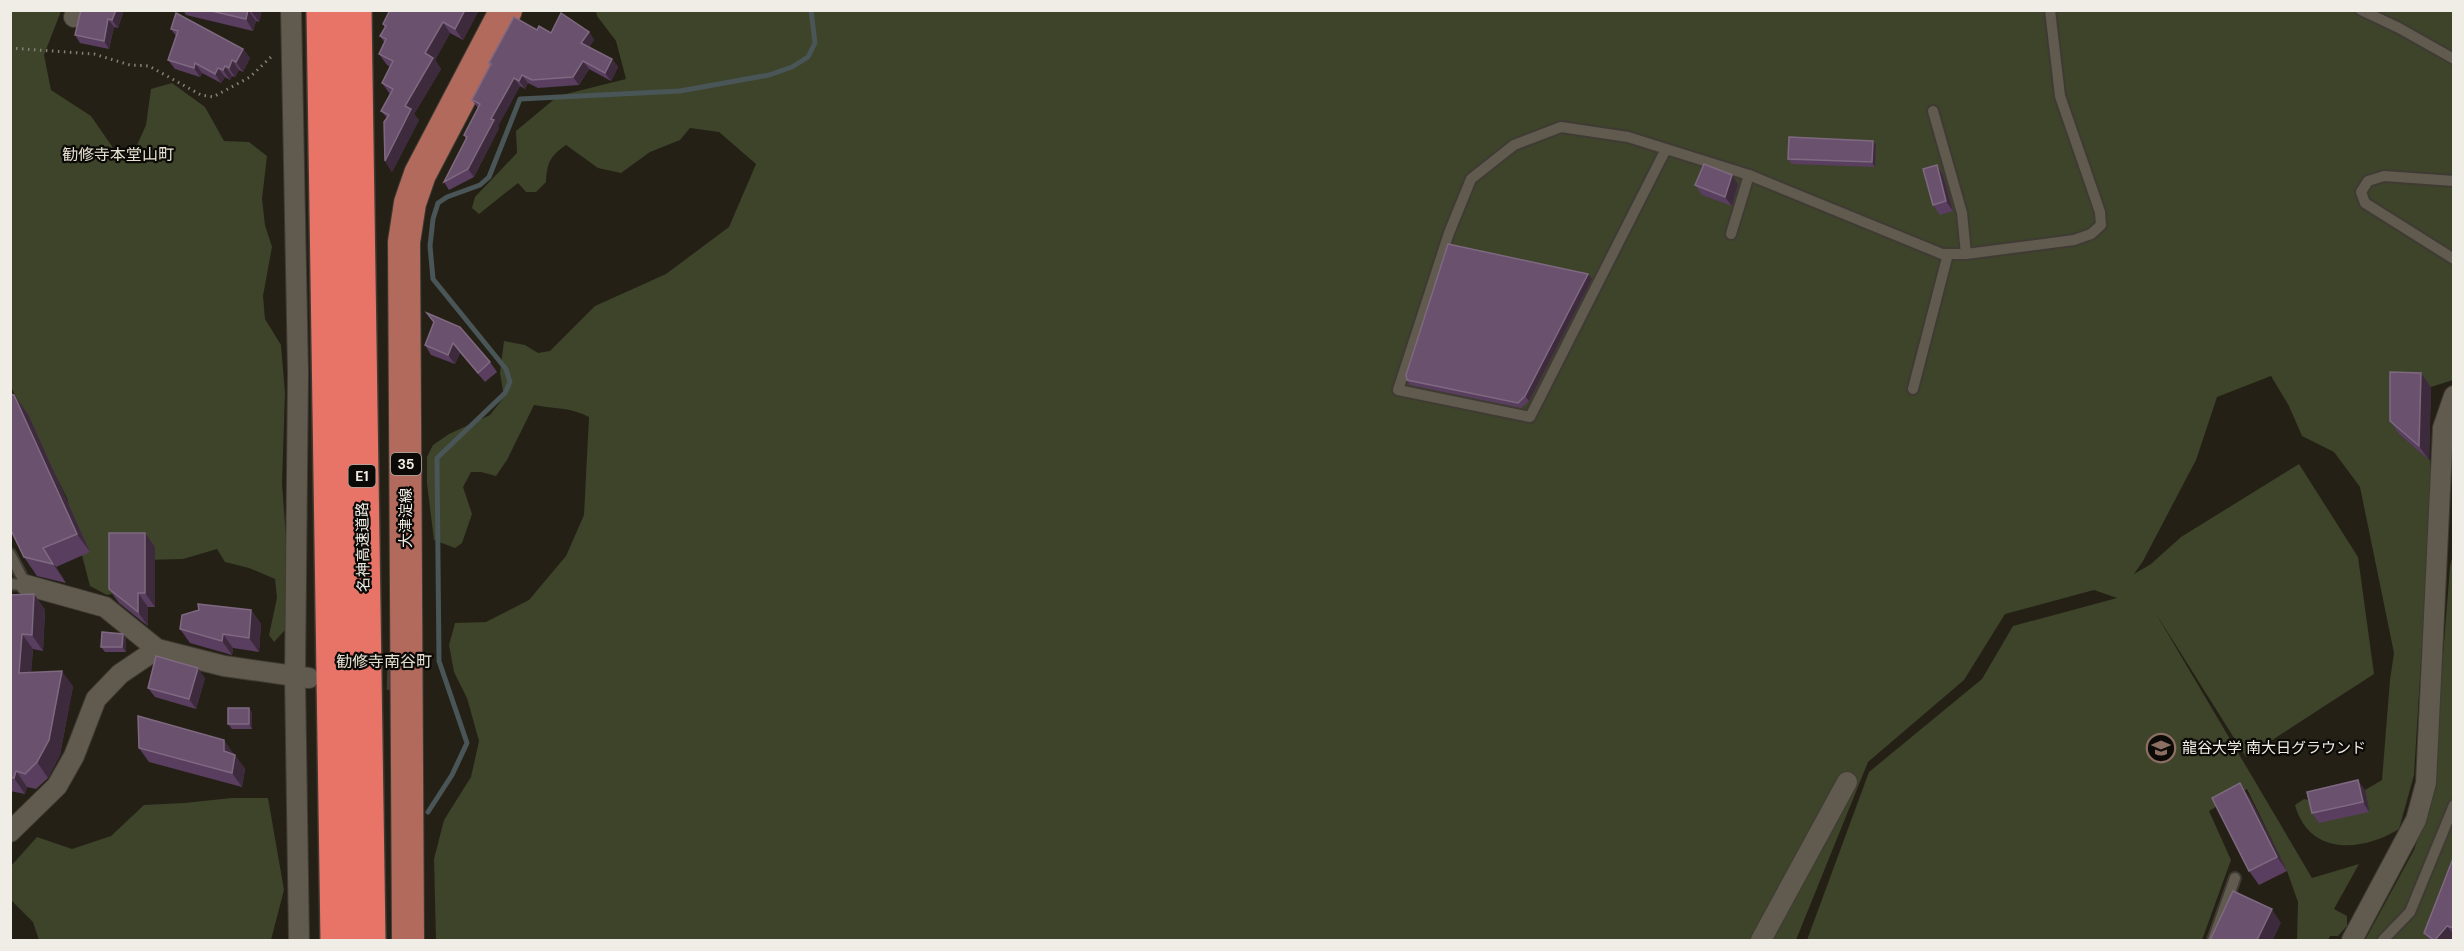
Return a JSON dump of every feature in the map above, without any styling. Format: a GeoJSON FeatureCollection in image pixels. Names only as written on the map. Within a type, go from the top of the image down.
{"type":"FeatureCollection","features":[{"type":"Feature","properties":{"kind":"highway","name":"E1"},"geometry":{"type":"LineString","coordinates":[[323,10],[337,940]]}},
{"type":"Feature","properties":{"kind":"highway","name":"名神高速道路"},"geometry":{"type":"LineString","coordinates":[[355,10],[369,940]]}},
{"type":"Feature","properties":{"kind":"main road","name":"大津淀線"},"geometry":{"type":"LineString","coordinates":[[408,940],[400,680],[404,242],[410,203],[420,174],[506,10]]}},
{"type":"Feature","properties":{"kind":"street"},"geometry":{"type":"LineString","coordinates":[[291,10],[302,677],[299,940]]}},
{"type":"Feature","properties":{"kind":"street"},"geometry":{"type":"LineString","coordinates":[[2352,940],[2416,820],[2426,783],[2443,428],[2454,396]]}},
{"type":"Feature","properties":{"kind":"street"},"geometry":{"type":"LineString","coordinates":[[18,585],[66,594],[105,607],[158,649],[224,666],[302,677]]}},
{"type":"Feature","properties":{"kind":"street"},"geometry":{"type":"LineString","coordinates":[[10,832],[57,786],[74,756],[96,699],[120,674],[158,649]]}},
{"type":"Feature","properties":{"kind":"street"},"geometry":{"type":"LineString","coordinates":[[1761,940],[1847,783]]}},
{"type":"Feature","properties":{"kind":"lane"},"geometry":{"type":"LineString","coordinates":[[1666,149],[1530,417],[1398,390],[1449,233],[1471,179],[1514,145],[1561,127],[1628,137],[1749,175],[1942,254],[1966,254],[2074,240],[2091,234],[2101,225],[2100,212],[2060,96],[2050,10]]}},
{"type":"Feature","properties":{"kind":"lane"},"geometry":{"type":"LineString","coordinates":[[2361,10],[2454,59]]}},
{"type":"Feature","properties":{"kind":"lane"},"geometry":{"type":"LineString","coordinates":[[1933,111],[1962,213],[1966,254]]}},
{"type":"Feature","properties":{"kind":"lane"},"geometry":{"type":"LineString","coordinates":[[1731,234],[1749,175]]}},
{"type":"Feature","properties":{"kind":"lane"},"geometry":{"type":"LineString","coordinates":[[2454,181],[2384,176],[2368,181],[2361,192],[2366,203],[2454,259]]}},
{"type":"Feature","properties":{"kind":"lane"},"geometry":{"type":"LineString","coordinates":[[1913,389],[1948,254]]}},
{"type":"Feature","properties":{"kind":"lane"},"geometry":{"type":"LineString","coordinates":[[10,554],[18,585]]}},
{"type":"Feature","properties":{"kind":"lane"},"geometry":{"type":"LineString","coordinates":[[2383,940],[2410,912],[2454,805]]}},
{"type":"Feature","properties":{"kind":"lane"},"geometry":{"type":"LineString","coordinates":[[2213,940],[2235,878]]}},
{"type":"Feature","properties":{"kind":"path"},"geometry":{"type":"LineString","coordinates":[[10,48],[94,54],[130,65],[149,66],[201,95],[213,97],[250,77],[278,50]]}},
{"type":"Feature","properties":{"kind":"green space"},"geometry":{"type":"Polygon","coordinates":[[[11,11],[61,11],[44,55],[51,90],[91,116],[118,155],[133,154],[146,125],[151,89],[172,83],[205,107],[224,141],[249,142],[267,156],[262,199],[265,225],[272,247],[263,296],[265,319],[281,345],[285,393],[282,483],[289,580],[287,628],[274,642],[269,635],[277,598],[275,579],[249,568],[225,562],[217,549],[183,559],[144,560],[127,590],[107,595],[90,586],[67,498],[11,387],[11,11]]]}},
{"type":"Feature","properties":{"kind":"green space"},"geometry":{"type":"Polygon","coordinates":[[[596,11],[2453,11],[2453,380],[2431,387],[2400,435],[2430,460],[2431,499],[2414,775],[2399,829],[2369,842],[2338,845],[2312,834],[2302,822],[2295,805],[2304,799],[2369,811],[2365,790],[2382,780],[2394,653],[2360,487],[2334,452],[2302,436],[2289,406],[2271,376],[2217,397],[2196,460],[2134,574],[2151,564],[2181,537],[2299,464],[2358,557],[2374,674],[2246,757],[2155,612],[2312,878],[2359,864],[2334,909],[2347,916],[2347,926],[2338,936],[2330,936],[2328,940],[2297,940],[2298,902],[2287,871],[2247,789],[2209,811],[2231,860],[2202,940],[1807,940],[1869,772],[1982,679],[2013,626],[2117,598],[2094,590],[2005,614],[1964,680],[1868,762],[1796,940],[436,940],[434,859],[444,820],[471,777],[479,741],[467,698],[454,672],[449,645],[455,623],[486,622],[529,600],[566,556],[584,515],[589,417],[569,410],[534,405],[507,460],[496,476],[471,472],[463,487],[472,514],[462,543],[455,548],[434,540],[427,483],[427,457],[433,445],[449,434],[490,415],[504,397],[500,373],[504,341],[525,345],[538,353],[550,351],[595,306],[666,274],[729,227],[756,164],[719,132],[690,128],[680,140],[650,152],[621,173],[598,168],[566,145],[553,157],[547,170],[546,182],[536,192],[526,192],[518,183],[479,214],[472,208],[475,197],[517,153],[516,131],[558,96],[626,79],[616,41],[597,16],[596,11]]]}},
{"type":"Feature","properties":{"kind":"green space"},"geometry":{"type":"Polygon","coordinates":[[[2453,554],[2453,940],[2365,940],[2414,850],[2432,796],[2450,567],[2453,554]]]}},
{"type":"Feature","properties":{"kind":"green space"},"geometry":{"type":"Polygon","coordinates":[[[232,798],[268,798],[284,890],[271,940],[39,940],[33,922],[11,900],[11,866],[37,837],[72,849],[111,836],[144,805],[232,798]]]}},
{"type":"Feature","properties":{"kind":"building"},"geometry":{"type":"Polygon","coordinates":[[[81,10],[116,10],[112,20],[108,19],[104,41],[75,35],[81,10]]]}},
{"type":"Feature","properties":{"kind":"building"},"geometry":{"type":"Polygon","coordinates":[[[207,10],[248,10],[246,19],[207,10]]]}},
{"type":"Feature","properties":{"kind":"building"},"geometry":{"type":"Polygon","coordinates":[[[390,10],[465,10],[455,29],[443,22],[425,53],[433,58],[405,106],[411,109],[385,161],[384,122],[389,115],[381,111],[393,89],[382,83],[393,61],[379,54],[386,39],[380,36],[386,26],[383,24],[390,10]]]}},
{"type":"Feature","properties":{"kind":"building"},"geometry":{"type":"Polygon","coordinates":[[[176,13],[243,49],[236,62],[232,60],[229,68],[225,66],[223,70],[218,68],[215,74],[195,63],[194,68],[168,60],[178,31],[171,29],[176,13]]]}},
{"type":"Feature","properties":{"kind":"building"},"geometry":{"type":"Polygon","coordinates":[[[561,13],[589,32],[581,43],[612,59],[605,73],[583,61],[573,77],[532,80],[522,75],[519,81],[514,78],[491,119],[494,120],[468,169],[444,182],[467,137],[464,135],[480,104],[472,100],[514,17],[537,30],[539,26],[551,33],[561,13]]]}},
{"type":"Feature","properties":{"kind":"building"},"geometry":{"type":"Polygon","coordinates":[[[1789,137],[1873,141],[1872,162],[1788,159],[1789,137]]]}},
{"type":"Feature","properties":{"kind":"building"},"geometry":{"type":"Polygon","coordinates":[[[1704,164],[1732,175],[1725,197],[1695,185],[1704,164]]]}},
{"type":"Feature","properties":{"kind":"building"},"geometry":{"type":"Polygon","coordinates":[[[1937,165],[1946,201],[1933,205],[1923,169],[1937,165]]]}},
{"type":"Feature","properties":{"kind":"building"},"geometry":{"type":"Polygon","coordinates":[[[1448,244],[1588,274],[1525,396],[1518,403],[1407,380],[1406,375],[1448,244]]]}},
{"type":"Feature","properties":{"kind":"building"},"geometry":{"type":"Polygon","coordinates":[[[427,313],[460,327],[490,362],[478,373],[453,343],[448,355],[425,345],[434,322],[427,313]]]}},
{"type":"Feature","properties":{"kind":"building"},"geometry":{"type":"Polygon","coordinates":[[[2390,372],[2421,373],[2419,446],[2390,421],[2390,372]]]}},
{"type":"Feature","properties":{"kind":"building"},"geometry":{"type":"Polygon","coordinates":[[[10,394],[14,395],[77,534],[43,548],[53,564],[24,557],[10,528],[10,394]]]}},
{"type":"Feature","properties":{"kind":"building"},"geometry":{"type":"Polygon","coordinates":[[[109,533],[145,533],[145,593],[138,593],[138,612],[109,589],[109,533]]]}},
{"type":"Feature","properties":{"kind":"building"},"geometry":{"type":"Polygon","coordinates":[[[34,594],[32,635],[22,634],[19,673],[62,671],[49,740],[37,762],[25,774],[16,771],[14,778],[10,777],[10,595],[34,594]]]}},
{"type":"Feature","properties":{"kind":"building"},"geometry":{"type":"Polygon","coordinates":[[[198,604],[251,610],[249,638],[223,634],[222,641],[180,629],[182,615],[199,610],[198,604]]]}},
{"type":"Feature","properties":{"kind":"building"},"geometry":{"type":"Polygon","coordinates":[[[102,632],[123,634],[122,647],[101,647],[102,632]]]}},
{"type":"Feature","properties":{"kind":"building"},"geometry":{"type":"Polygon","coordinates":[[[156,656],[198,668],[189,699],[148,688],[156,656]]]}},
{"type":"Feature","properties":{"kind":"building"},"geometry":{"type":"Polygon","coordinates":[[[228,708],[249,708],[249,724],[228,724],[228,708]]]}},
{"type":"Feature","properties":{"kind":"building"},"geometry":{"type":"Polygon","coordinates":[[[138,716],[224,740],[224,751],[235,755],[232,773],[139,748],[138,716]]]}},
{"type":"Feature","properties":{"kind":"building"},"geometry":{"type":"Polygon","coordinates":[[[2358,780],[2363,802],[2312,813],[2307,792],[2358,780]]]}},
{"type":"Feature","properties":{"kind":"building"},"geometry":{"type":"Polygon","coordinates":[[[2240,783],[2277,857],[2249,871],[2212,798],[2240,783]]]}},
{"type":"Feature","properties":{"kind":"building"},"geometry":{"type":"Polygon","coordinates":[[[2454,856],[2454,928],[2447,926],[2434,940],[2424,933],[2454,856]]]}},
{"type":"Feature","properties":{"kind":"building"},"geometry":{"type":"Polygon","coordinates":[[[2233,891],[2272,909],[2257,940],[2210,940],[2233,891]]]}},
{"type":"Feature","properties":{"kind":"waterway"},"geometry":{"type":"LineString","coordinates":[[428,812],[452,775],[467,743],[439,661],[437,458],[505,393],[510,382],[506,369],[433,279],[430,246],[433,219],[438,203],[447,197],[480,185],[489,177],[520,99],[680,91],[769,75],[792,67],[808,57],[815,43],[811,10]]}},
{"type":"Feature","properties":{"kind":"tunnel"},"geometry":{"type":"LineString","coordinates":[[357,679],[393,680]]}},
{"type":"Feature","properties":{"kind":"place","name":"龍谷大学 南大日グラウンド"},"geometry":{"type":"Point","coordinates":[2161,748]}},
{"type":"Feature","properties":{"kind":"district","name":"勧修寺本堂山町"},"geometry":{"type":"Point","coordinates":[118,154]}},
{"type":"Feature","properties":{"kind":"district","name":"勧修寺南谷町"},"geometry":{"type":"Point","coordinates":[384,661]}}]}
